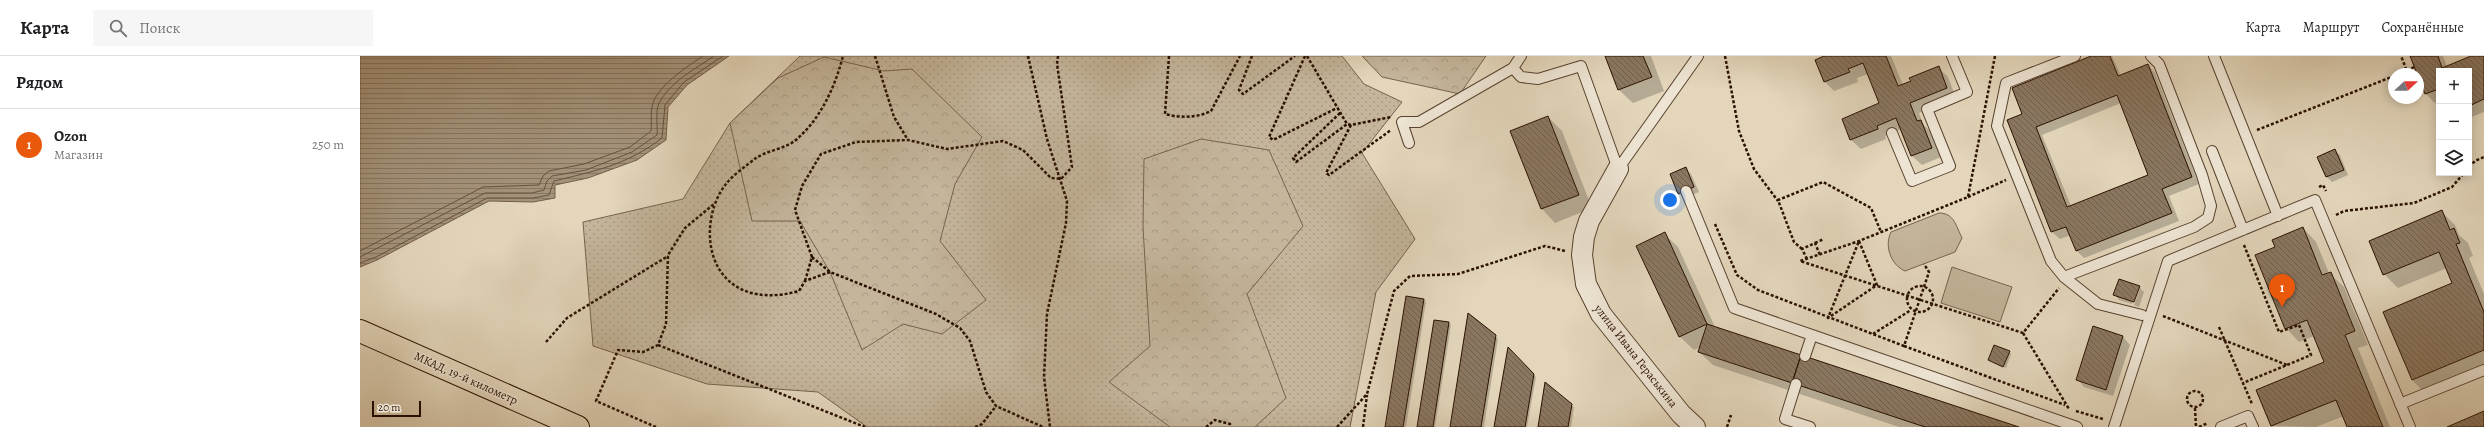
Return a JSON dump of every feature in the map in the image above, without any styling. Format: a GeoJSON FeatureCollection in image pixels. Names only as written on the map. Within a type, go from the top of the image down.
{"type":"FeatureCollection","features":[{"type":"Feature","properties":{"kind":"highway","name":"МКАД, 19-й километр"},"geometry":{"type":"LineString","coordinates":[[360,331],[575,426]]}},
{"type":"Feature","properties":{"kind":"street","name":"улица Ивана Гераськина"},"geometry":{"type":"LineString","coordinates":[[1618,169],[1589,221],[1582,255],[1586,284],[1601,314],[1681,414],[1695,427]]}},
{"type":"Feature","properties":{"kind":"lane"},"geometry":{"type":"LineString","coordinates":[[1409,143],[1400,119],[1419,122],[1513,68],[1521,56]]}},
{"type":"Feature","properties":{"kind":"lane"},"geometry":{"type":"LineString","coordinates":[[1618,169],[1698,56]]}},
{"type":"Feature","properties":{"kind":"lane"},"geometry":{"type":"LineString","coordinates":[[1892,133],[1912,181],[1950,166],[1927,109],[1967,92],[1952,56]]}},
{"type":"Feature","properties":{"kind":"lane"},"geometry":{"type":"LineString","coordinates":[[2075,56],[2006,83],[1997,126],[2051,261],[2064,277],[2098,304],[2142,315]]}},
{"type":"Feature","properties":{"kind":"lane"},"geometry":{"type":"LineString","coordinates":[[2064,277],[2194,227],[2208,218],[2211,206],[2202,175],[2159,64],[2151,56]]}},
{"type":"Feature","properties":{"kind":"lane"},"geometry":{"type":"LineString","coordinates":[[2214,56],[2278,216]]}},
{"type":"Feature","properties":{"kind":"lane"},"geometry":{"type":"LineString","coordinates":[[1513,68],[1521,77],[1538,79],[1581,66],[1618,169]]}},
{"type":"Feature","properties":{"kind":"lane"},"geometry":{"type":"LineString","coordinates":[[2212,151],[2243,230]]}},
{"type":"Feature","properties":{"kind":"lane"},"geometry":{"type":"LineString","coordinates":[[1686,191],[1734,308],[2077,427]]}},
{"type":"Feature","properties":{"kind":"lane"},"geometry":{"type":"LineString","coordinates":[[2111,424],[2168,260],[2315,200],[2410,427]]}},
{"type":"Feature","properties":{"kind":"lane"},"geometry":{"type":"LineString","coordinates":[[1805,356],[1812,335]]}},
{"type":"Feature","properties":{"kind":"lane"},"geometry":{"type":"LineString","coordinates":[[2400,404],[2484,370]]}},
{"type":"Feature","properties":{"kind":"lane"},"geometry":{"type":"LineString","coordinates":[[1796,384],[1784,419],[1810,427]]}},
{"type":"Feature","properties":{"kind":"lane"},"geometry":{"type":"LineString","coordinates":[[2221,427],[2248,416],[2252,427]]}},
{"type":"Feature","properties":{"kind":"path"},"geometry":{"type":"LineString","coordinates":[[546,342],[567,318],[668,255],[685,228],[714,203],[726,183],[757,158],[796,141],[818,118],[843,56]]}},
{"type":"Feature","properties":{"kind":"path"},"geometry":{"type":"LineString","coordinates":[[875,56],[894,117],[908,140]]}},
{"type":"Feature","properties":{"kind":"path"},"geometry":{"type":"LineString","coordinates":[[1028,56],[1047,139],[1067,201],[1066,223],[1046,322],[1044,377],[1050,427]]}},
{"type":"Feature","properties":{"kind":"path"},"geometry":{"type":"LineString","coordinates":[[1058,56],[1057,64],[1072,167],[1061,179]]}},
{"type":"Feature","properties":{"kind":"path"},"geometry":{"type":"LineString","coordinates":[[1169,56],[1165,114],[1176,117],[1203,116],[1211,112],[1240,56]]}},
{"type":"Feature","properties":{"kind":"path"},"geometry":{"type":"LineString","coordinates":[[1252,56],[1239,90],[1243,94],[1295,56]]}},
{"type":"Feature","properties":{"kind":"path"},"geometry":{"type":"LineString","coordinates":[[1306,56],[1269,137],[1273,140],[1337,108]]}},
{"type":"Feature","properties":{"kind":"path"},"geometry":{"type":"LineString","coordinates":[[1306,56],[1347,124],[1351,125],[1400,119]]}},
{"type":"Feature","properties":{"kind":"path"},"geometry":{"type":"LineString","coordinates":[[1725,56],[1739,131],[1754,170],[1778,201],[1794,242],[1802,249],[1806,259]]}},
{"type":"Feature","properties":{"kind":"path"},"geometry":{"type":"LineString","coordinates":[[2401,56],[2406,68]]}},
{"type":"Feature","properties":{"kind":"path"},"geometry":{"type":"LineString","coordinates":[[2257,130],[2388,78]]}},
{"type":"Feature","properties":{"kind":"path"},"geometry":{"type":"LineString","coordinates":[[1340,113],[1292,158],[1296,162],[1347,124]]}},
{"type":"Feature","properties":{"kind":"path"},"geometry":{"type":"LineString","coordinates":[[1351,125],[1326,173],[1329,175],[1400,119]]}},
{"type":"Feature","properties":{"kind":"path"},"geometry":{"type":"LineString","coordinates":[[2254,124],[2260,138]]}},
{"type":"Feature","properties":{"kind":"path"},"geometry":{"type":"LineString","coordinates":[[1043,427],[996,406],[986,392],[970,341],[960,328],[936,314],[830,272],[812,257],[795,210],[802,186],[821,154],[856,142],[908,140],[947,149],[1003,141],[1023,150],[1051,178],[1061,179]]}},
{"type":"Feature","properties":{"kind":"path"},"geometry":{"type":"LineString","coordinates":[[2472,164],[2484,157]]}},
{"type":"Feature","properties":{"kind":"path"},"geometry":{"type":"LineString","coordinates":[[1968,197],[2017,176]]}},
{"type":"Feature","properties":{"kind":"path"},"geometry":{"type":"LineString","coordinates":[[2323,220],[2344,212],[2414,203],[2452,187],[2461,176]]}},
{"type":"Feature","properties":{"kind":"path"},"geometry":{"type":"LineString","coordinates":[[1778,201],[1823,182],[1871,208],[1881,232]]}},
{"type":"Feature","properties":{"kind":"path"},"geometry":{"type":"LineString","coordinates":[[2317,188],[2323,185],[2328,197]]}},
{"type":"Feature","properties":{"kind":"path"},"geometry":{"type":"LineString","coordinates":[[714,203],[709,239],[719,270],[736,288],[762,295],[782,295],[799,291],[805,281],[812,257]]}},
{"type":"Feature","properties":{"kind":"path"},"geometry":{"type":"LineString","coordinates":[[2333,209],[2335,215]]}},
{"type":"Feature","properties":{"kind":"path"},"geometry":{"type":"LineString","coordinates":[[1714,219],[1737,275],[1758,290],[1828,318],[2065,405]]}},
{"type":"Feature","properties":{"kind":"path"},"geometry":{"type":"LineString","coordinates":[[1802,249],[1824,240]]}},
{"type":"Feature","properties":{"kind":"path"},"geometry":{"type":"LineString","coordinates":[[1828,318],[1847,275],[1859,241],[1877,285]]}},
{"type":"Feature","properties":{"kind":"path"},"geometry":{"type":"LineString","coordinates":[[1815,243],[1820,255]]}},
{"type":"Feature","properties":{"kind":"path"},"geometry":{"type":"LineString","coordinates":[[2239,245],[2245,244],[2279,332],[2298,325],[2311,355],[2243,383]]}},
{"type":"Feature","properties":{"kind":"path"},"geometry":{"type":"LineString","coordinates":[[1363,427],[1367,394],[1394,291],[1410,276],[1458,274],[1545,246],[1582,255]]}},
{"type":"Feature","properties":{"kind":"path"},"geometry":{"type":"LineString","coordinates":[[656,427],[596,400],[618,350],[643,352],[658,345],[666,324],[668,255]]}},
{"type":"Feature","properties":{"kind":"path"},"geometry":{"type":"LineString","coordinates":[[1904,346],[1929,272],[1924,264]]}},
{"type":"Feature","properties":{"kind":"path"},"geometry":{"type":"LineString","coordinates":[[1820,266],[2023,333],[2067,408],[2111,424]]}},
{"type":"Feature","properties":{"kind":"path"},"geometry":{"type":"LineString","coordinates":[[805,281],[830,272]]}},
{"type":"Feature","properties":{"kind":"path"},"geometry":{"type":"LineString","coordinates":[[2023,333],[2058,289],[2064,277]]}},
{"type":"Feature","properties":{"kind":"path"},"geometry":{"type":"LineString","coordinates":[[1828,318],[1877,285]]}},
{"type":"Feature","properties":{"kind":"path"},"geometry":{"type":"LineString","coordinates":[[1924,286],[1932,293],[1933,303],[1926,311],[1916,312],[1911,310],[1906,300],[1907,295],[1914,287],[1924,286]]}},
{"type":"Feature","properties":{"kind":"path"},"geometry":{"type":"LineString","coordinates":[[2163,308],[2160,315],[2287,365]]}},
{"type":"Feature","properties":{"kind":"path"},"geometry":{"type":"LineString","coordinates":[[1873,334],[1911,310]]}},
{"type":"Feature","properties":{"kind":"path"},"geometry":{"type":"LineString","coordinates":[[2219,327],[2253,405]]}},
{"type":"Feature","properties":{"kind":"path"},"geometry":{"type":"LineString","coordinates":[[658,345],[865,427]]}},
{"type":"Feature","properties":{"kind":"path"},"geometry":{"type":"LineString","coordinates":[[2193,390],[2204,395],[2202,402],[2195,408],[2190,406],[2186,399],[2193,390]]}},
{"type":"Feature","properties":{"kind":"path"},"geometry":{"type":"LineString","coordinates":[[1337,427],[1367,394]]}},
{"type":"Feature","properties":{"kind":"path"},"geometry":{"type":"LineString","coordinates":[[975,427],[982,424],[996,406]]}},
{"type":"Feature","properties":{"kind":"path"},"geometry":{"type":"LineString","coordinates":[[2195,408],[2196,427]]}},
{"type":"Feature","properties":{"kind":"path"},"geometry":{"type":"LineString","coordinates":[[1727,427],[1732,415]]}},
{"type":"Feature","properties":{"kind":"path"},"geometry":{"type":"LineString","coordinates":[[1206,427],[1215,420],[1230,424],[1230,427]]}},
{"type":"Feature","properties":{"kind":"green space"},"geometry":{"type":"Polygon","coordinates":[[[800,56],[1342,56],[1364,84],[1402,102],[1362,153],[1415,239],[1376,292],[1350,427],[867,427],[818,392],[707,384],[593,346],[583,222],[683,199],[730,123],[800,56]]]}},
{"type":"Feature","properties":{"kind":"green space"},"geometry":{"type":"Polygon","coordinates":[[[1362,56],[1486,56],[1460,94],[1382,77],[1362,56]]]}},
{"type":"Feature","properties":{"kind":"green space"},"geometry":{"type":"Polygon","coordinates":[[[824,57],[884,71],[912,69],[982,137],[955,184],[940,241],[986,300],[942,334],[903,324],[862,350],[830,272],[800,221],[752,221],[730,123],[778,78],[824,57]]]}},
{"type":"Feature","properties":{"kind":"green space"},"geometry":{"type":"Polygon","coordinates":[[[1201,139],[1269,150],[1303,226],[1247,294],[1286,398],[1255,427],[1170,427],[1109,382],[1150,346],[1143,227],[1144,159],[1201,139]]]}},
{"type":"Feature","properties":{"kind":"green space"},"geometry":{"type":"Polygon","coordinates":[[[1939,213],[1948,215],[1954,221],[1962,238],[1955,252],[1905,271],[1900,268],[1890,254],[1888,243],[1891,232],[1939,213]]]}},
{"type":"Feature","properties":{"kind":"green space"},"geometry":{"type":"Polygon","coordinates":[[[1952,267],[2012,287],[2000,322],[1941,303],[1952,267]]]}},
{"type":"Feature","properties":{"kind":"water"},"geometry":{"type":"Polygon","coordinates":[[[360,56],[729,56],[687,85],[668,107],[666,140],[637,160],[588,178],[555,185],[555,198],[533,202],[489,201],[377,260],[360,267],[360,56]]]}},
{"type":"Feature","properties":{"kind":"building"},"geometry":{"type":"Polygon","coordinates":[[[1605,56],[1643,56],[1652,77],[1618,90],[1605,56]]]}},
{"type":"Feature","properties":{"kind":"building"},"geometry":{"type":"Polygon","coordinates":[[[1824,56],[1886,56],[1898,86],[1911,81],[1909,78],[1939,66],[1947,88],[1910,103],[1917,121],[1921,120],[1932,148],[1911,156],[1896,118],[1877,126],[1878,129],[1850,140],[1842,119],[1879,103],[1863,63],[1848,69],[1850,72],[1824,82],[1815,60],[1824,56]]]}},
{"type":"Feature","properties":{"kind":"building"},"geometry":{"type":"Polygon","coordinates":[[[2091,56],[2110,56],[2118,76],[2148,64],[2192,177],[2162,189],[2172,213],[2076,251],[2066,227],[2051,232],[2007,120],[2022,114],[2012,88],[2091,56]],[[2117,95],[2036,127],[2067,207],[2148,175],[2117,95]]]}},
{"type":"Feature","properties":{"kind":"building"},"geometry":{"type":"Polygon","coordinates":[[[2410,56],[2438,56],[2442,68],[2436,68],[2436,90],[2425,94],[2424,68],[2415,68],[2410,56]]]}},
{"type":"Feature","properties":{"kind":"building"},"geometry":{"type":"Polygon","coordinates":[[[2471,56],[2484,56],[2484,99],[2472,105],[2472,68],[2442,68],[2471,56]]]}},
{"type":"Feature","properties":{"kind":"building"},"geometry":{"type":"Polygon","coordinates":[[[1548,116],[1579,195],[1541,209],[1510,131],[1548,116]]]}},
{"type":"Feature","properties":{"kind":"building"},"geometry":{"type":"Polygon","coordinates":[[[2335,149],[2344,170],[2326,177],[2317,157],[2335,149]]]}},
{"type":"Feature","properties":{"kind":"building"},"geometry":{"type":"Polygon","coordinates":[[[1686,167],[1694,187],[1678,194],[1670,174],[1686,167]]]}},
{"type":"Feature","properties":{"kind":"building"},"geometry":{"type":"Polygon","coordinates":[[[2442,210],[2450,230],[2454,228],[2460,243],[2456,244],[2484,312],[2484,350],[2412,380],[2383,312],[2452,283],[2439,252],[2383,275],[2369,241],[2442,210]]]}},
{"type":"Feature","properties":{"kind":"building"},"geometry":{"type":"Polygon","coordinates":[[[2303,227],[2322,275],[2331,272],[2355,331],[2345,335],[2383,427],[2347,427],[2336,400],[2271,426],[2256,390],[2324,362],[2307,320],[2285,329],[2255,255],[2275,247],[2272,240],[2303,227]]]}},
{"type":"Feature","properties":{"kind":"building"},"geometry":{"type":"Polygon","coordinates":[[[1665,232],[1707,324],[1679,337],[1636,246],[1665,232]]]}},
{"type":"Feature","properties":{"kind":"building"},"geometry":{"type":"Polygon","coordinates":[[[2119,279],[2140,286],[2134,302],[2113,295],[2119,279]]]}},
{"type":"Feature","properties":{"kind":"building"},"geometry":{"type":"Polygon","coordinates":[[[1406,296],[1424,299],[1403,427],[1385,427],[1406,296]]]}},
{"type":"Feature","properties":{"kind":"building"},"geometry":{"type":"Polygon","coordinates":[[[1468,313],[1496,335],[1481,427],[1450,427],[1468,313]]]}},
{"type":"Feature","properties":{"kind":"building"},"geometry":{"type":"Polygon","coordinates":[[[1434,320],[1449,322],[1433,427],[1417,427],[1434,320]]]}},
{"type":"Feature","properties":{"kind":"building"},"geometry":{"type":"Polygon","coordinates":[[[1707,324],[1801,355],[1792,383],[1698,352],[1707,324]]]}},
{"type":"Feature","properties":{"kind":"building"},"geometry":{"type":"Polygon","coordinates":[[[2093,326],[2123,336],[2106,390],[2076,380],[2093,326]]]}},
{"type":"Feature","properties":{"kind":"building"},"geometry":{"type":"Polygon","coordinates":[[[1994,345],[2010,351],[2003,367],[1988,360],[1994,345]]]}},
{"type":"Feature","properties":{"kind":"building"},"geometry":{"type":"Polygon","coordinates":[[[1508,347],[1534,374],[1525,427],[1494,427],[1508,347]]]}},
{"type":"Feature","properties":{"kind":"building"},"geometry":{"type":"Polygon","coordinates":[[[1801,355],[2019,427],[1925,427],[1792,383],[1801,355]]]}},
{"type":"Feature","properties":{"kind":"building"},"geometry":{"type":"Polygon","coordinates":[[[1545,382],[1572,404],[1568,427],[1538,427],[1545,382]]]}},
{"type":"Feature","properties":{"kind":"building"},"geometry":{"type":"Polygon","coordinates":[[[2484,411],[2484,427],[2447,427],[2484,411]]]}},
{"type":"Feature","properties":{"kind":"place","name":"Ozon"},"geometry":{"type":"Point","coordinates":[2282,307]}}]}
